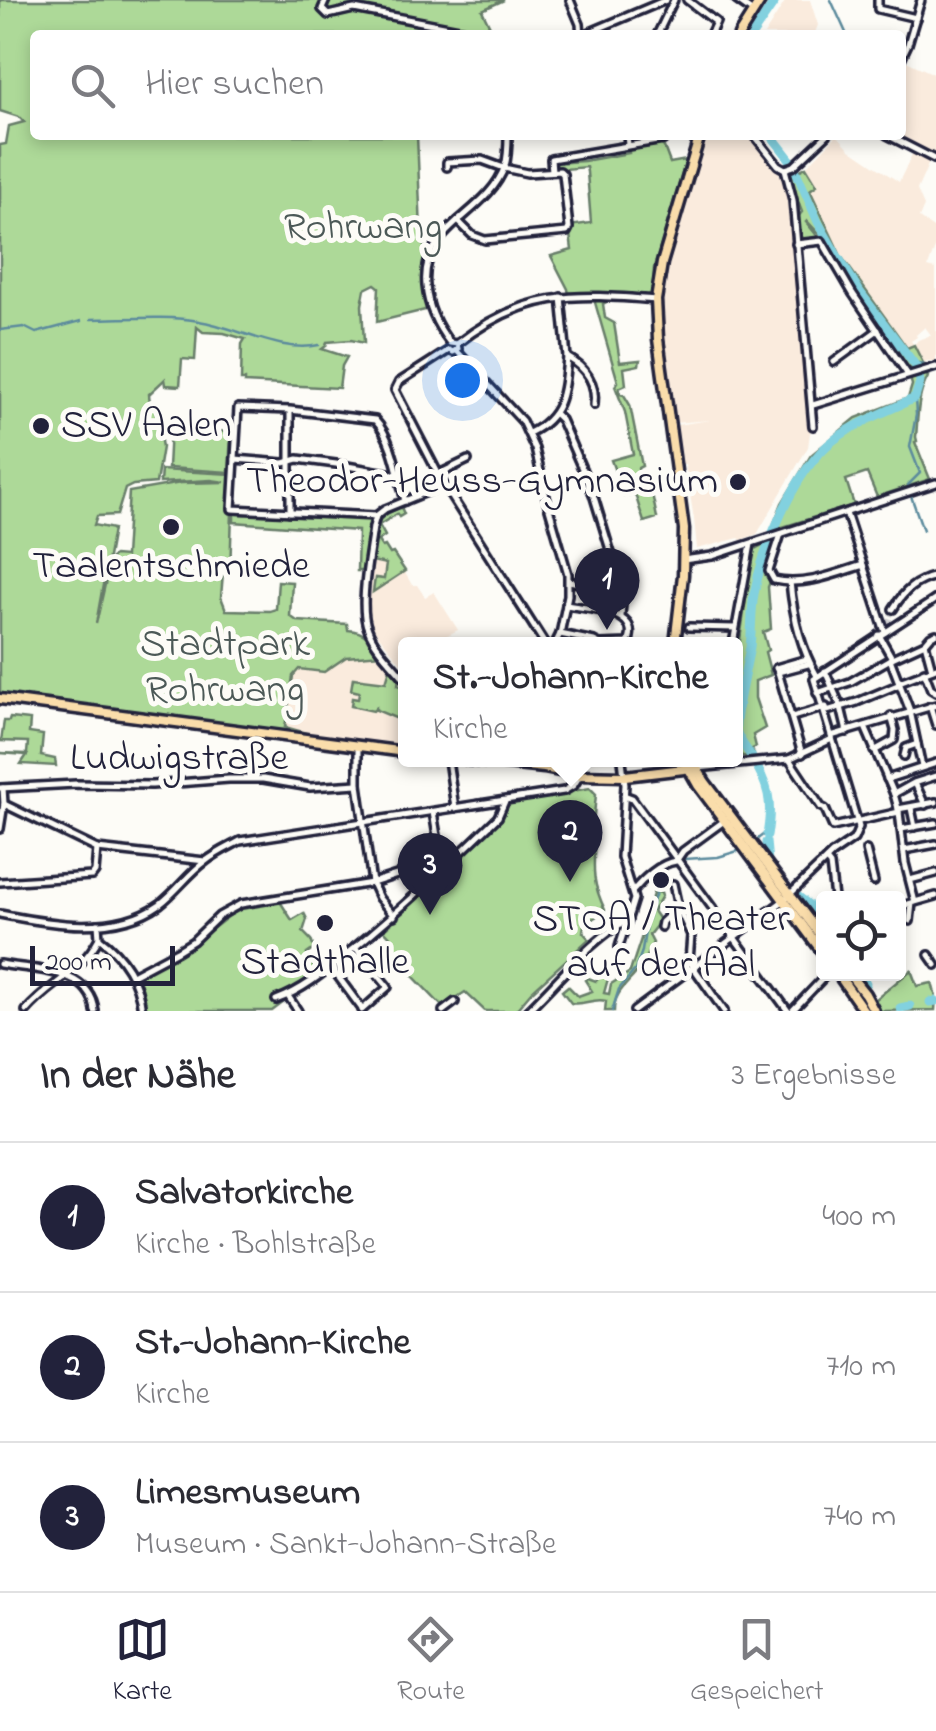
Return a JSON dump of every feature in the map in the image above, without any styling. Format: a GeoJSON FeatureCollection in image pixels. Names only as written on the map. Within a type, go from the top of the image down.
{"type":"FeatureCollection","features":[{"type":"Feature","properties":{"kind":"main road"},"geometry":{"type":"LineString","coordinates":[[741,30],[761,0]]}},
{"type":"Feature","properties":{"kind":"main road"},"geometry":{"type":"LineString","coordinates":[[676,637],[684,560],[682,514],[656,300],[662,263],[699,140]]}},
{"type":"Feature","properties":{"kind":"main road"},"geometry":{"type":"LineString","coordinates":[[0,699],[398,751]]}},
{"type":"Feature","properties":{"kind":"main road"},"geometry":{"type":"LineString","coordinates":[[554,767],[579,774],[625,776],[674,767]]}},
{"type":"Feature","properties":{"kind":"main road"},"geometry":{"type":"LineString","coordinates":[[692,767],[816,942]]}},
{"type":"Feature","properties":{"kind":"main road"},"geometry":{"type":"LineString","coordinates":[[704,785],[724,821],[816,931]]}},
{"type":"Feature","properties":{"kind":"main road"},"geometry":{"type":"LineString","coordinates":[[844,981],[866,1009]]}},
{"type":"Feature","properties":{"kind":"main road"},"geometry":{"type":"LineString","coordinates":[[852,981],[866,1009]]}},
{"type":"Feature","properties":{"kind":"street"},"geometry":{"type":"LineString","coordinates":[[326,0],[322,9],[328,15],[354,9],[464,30]]}},
{"type":"Feature","properties":{"kind":"street"},"geometry":{"type":"LineString","coordinates":[[570,0],[581,30]]}},
{"type":"Feature","properties":{"kind":"street"},"geometry":{"type":"LineString","coordinates":[[594,30],[666,0]]}},
{"type":"Feature","properties":{"kind":"street"},"geometry":{"type":"LineString","coordinates":[[659,30],[674,0]]}},
{"type":"Feature","properties":{"kind":"street"},"geometry":{"type":"LineString","coordinates":[[687,0],[716,22],[712,30]]}},
{"type":"Feature","properties":{"kind":"street"},"geometry":{"type":"LineString","coordinates":[[736,0],[753,12]]}},
{"type":"Feature","properties":{"kind":"street"},"geometry":{"type":"LineString","coordinates":[[878,0],[878,9],[916,18]]}},
{"type":"Feature","properties":{"kind":"street"},"geometry":{"type":"LineString","coordinates":[[906,48],[921,0]]}},
{"type":"Feature","properties":{"kind":"street"},"geometry":{"type":"LineString","coordinates":[[507,140],[504,168],[488,194],[437,240],[425,270],[431,313],[453,346],[529,432],[566,559],[569,581],[558,637]]}},
{"type":"Feature","properties":{"kind":"street"},"geometry":{"type":"LineString","coordinates":[[628,140],[628,145]]}},
{"type":"Feature","properties":{"kind":"street"},"geometry":{"type":"LineString","coordinates":[[552,172],[552,159],[650,140]]}},
{"type":"Feature","properties":{"kind":"street"},"geometry":{"type":"LineString","coordinates":[[758,140],[778,165],[788,168],[823,140]]}},
{"type":"Feature","properties":{"kind":"street"},"geometry":{"type":"LineString","coordinates":[[897,140],[936,160]]}},
{"type":"Feature","properties":{"kind":"street"},"geometry":{"type":"LineString","coordinates":[[448,168],[447,162],[477,160],[527,173],[563,174],[566,232],[484,240],[472,235],[458,221]]}},
{"type":"Feature","properties":{"kind":"street"},"geometry":{"type":"LineString","coordinates":[[788,168],[814,426]]}},
{"type":"Feature","properties":{"kind":"street"},"geometry":{"type":"LineString","coordinates":[[796,244],[822,241],[908,375]]}},
{"type":"Feature","properties":{"kind":"street"},"geometry":{"type":"LineString","coordinates":[[529,432],[543,426],[560,402],[567,357],[561,297]]}},
{"type":"Feature","properties":{"kind":"street"},"geometry":{"type":"LineString","coordinates":[[542,637],[444,485],[395,390],[397,384],[509,310],[561,297],[656,300]]}},
{"type":"Feature","properties":{"kind":"street"},"geometry":{"type":"LineString","coordinates":[[834,362],[878,330]]}},
{"type":"Feature","properties":{"kind":"street"},"geometry":{"type":"LineString","coordinates":[[567,357],[586,372],[595,395],[594,404]]}},
{"type":"Feature","properties":{"kind":"street"},"geometry":{"type":"LineString","coordinates":[[813,405],[936,367]]}},
{"type":"Feature","properties":{"kind":"street"},"geometry":{"type":"LineString","coordinates":[[376,516],[232,509],[238,408],[374,420],[380,424],[405,501]]}},
{"type":"Feature","properties":{"kind":"street"},"geometry":{"type":"LineString","coordinates":[[290,410],[290,512]]}},
{"type":"Feature","properties":{"kind":"street"},"geometry":{"type":"LineString","coordinates":[[555,414],[594,494],[623,592],[620,616]]}},
{"type":"Feature","properties":{"kind":"street"},"geometry":{"type":"LineString","coordinates":[[235,459],[298,459],[398,475]]}},
{"type":"Feature","properties":{"kind":"street"},"geometry":{"type":"LineString","coordinates":[[439,474],[468,460]]}},
{"type":"Feature","properties":{"kind":"street"},"geometry":{"type":"LineString","coordinates":[[684,560],[752,544],[936,484]]}},
{"type":"Feature","properties":{"kind":"street"},"geometry":{"type":"LineString","coordinates":[[398,670],[372,637],[364,618],[372,527],[376,516],[385,510],[444,485]]}},
{"type":"Feature","properties":{"kind":"street"},"geometry":{"type":"LineString","coordinates":[[846,513],[910,712],[921,767],[918,782],[925,805]]}},
{"type":"Feature","properties":{"kind":"street"},"geometry":{"type":"LineString","coordinates":[[779,535],[769,571],[774,580],[812,580],[863,564]]}},
{"type":"Feature","properties":{"kind":"street"},"geometry":{"type":"LineString","coordinates":[[734,637],[752,544]]}},
{"type":"Feature","properties":{"kind":"street"},"geometry":{"type":"LineString","coordinates":[[740,547],[744,554],[751,553]]}},
{"type":"Feature","properties":{"kind":"street"},"geometry":{"type":"LineString","coordinates":[[892,609],[908,588],[936,576]]}},
{"type":"Feature","properties":{"kind":"street"},"geometry":{"type":"LineString","coordinates":[[569,581],[623,592]]}},
{"type":"Feature","properties":{"kind":"street"},"geometry":{"type":"LineString","coordinates":[[790,582],[794,614],[808,661],[817,676]]}},
{"type":"Feature","properties":{"kind":"street"},"geometry":{"type":"LineString","coordinates":[[639,1010],[786,897],[857,836],[858,822],[814,680],[936,598]]}},
{"type":"Feature","properties":{"kind":"street"},"geometry":{"type":"LineString","coordinates":[[566,605],[620,616],[632,629],[630,637]]}},
{"type":"Feature","properties":{"kind":"street"},"geometry":{"type":"LineString","coordinates":[[689,627],[735,628]]}},
{"type":"Feature","properties":{"kind":"street"},"geometry":{"type":"LineString","coordinates":[[560,634],[575,637]]}},
{"type":"Feature","properties":{"kind":"street"},"geometry":{"type":"LineString","coordinates":[[817,693],[852,686],[936,634]]}},
{"type":"Feature","properties":{"kind":"street"},"geometry":{"type":"LineString","coordinates":[[925,643],[931,688],[936,692]]}},
{"type":"Feature","properties":{"kind":"street"},"geometry":{"type":"LineString","coordinates":[[928,654],[936,652]]}},
{"type":"Feature","properties":{"kind":"street"},"geometry":{"type":"LineString","coordinates":[[802,754],[778,672],[808,661]]}},
{"type":"Feature","properties":{"kind":"street"},"geometry":{"type":"LineString","coordinates":[[792,717],[841,707],[928,670]]}},
{"type":"Feature","properties":{"kind":"street"},"geometry":{"type":"LineString","coordinates":[[825,671],[847,732]]}},
{"type":"Feature","properties":{"kind":"street"},"geometry":{"type":"LineString","coordinates":[[743,764],[790,759],[887,716],[933,705],[936,725]]}},
{"type":"Feature","properties":{"kind":"street"},"geometry":{"type":"LineString","coordinates":[[874,751],[894,740],[895,730],[887,716]]}},
{"type":"Feature","properties":{"kind":"street"},"geometry":{"type":"LineString","coordinates":[[865,727],[898,811],[916,903],[910,922]]}},
{"type":"Feature","properties":{"kind":"street"},"geometry":{"type":"LineString","coordinates":[[862,746],[870,742]]}},
{"type":"Feature","properties":{"kind":"street"},"geometry":{"type":"LineString","coordinates":[[904,756],[906,748],[917,744]]}},
{"type":"Feature","properties":{"kind":"street"},"geometry":{"type":"LineString","coordinates":[[358,746],[358,784],[372,884],[394,916]]}},
{"type":"Feature","properties":{"kind":"street"},"geometry":{"type":"LineString","coordinates":[[790,759],[834,827],[898,811],[913,813],[936,802]]}},
{"type":"Feature","properties":{"kind":"street"},"geometry":{"type":"LineString","coordinates":[[887,779],[936,763]]}},
{"type":"Feature","properties":{"kind":"street"},"geometry":{"type":"LineString","coordinates":[[449,767],[455,808]]}},
{"type":"Feature","properties":{"kind":"street"},"geometry":{"type":"LineString","coordinates":[[619,947],[633,904],[621,857],[623,767]]}},
{"type":"Feature","properties":{"kind":"street"},"geometry":{"type":"LineString","coordinates":[[704,785],[712,767]]}},
{"type":"Feature","properties":{"kind":"street"},"geometry":{"type":"LineString","coordinates":[[0,914],[59,924],[98,924],[132,918],[164,901],[206,860],[240,841],[564,791],[574,785],[579,774]]}},
{"type":"Feature","properties":{"kind":"street"},"geometry":{"type":"LineString","coordinates":[[894,794],[936,776]]}},
{"type":"Feature","properties":{"kind":"street","name":"Ludwigstraße"},"geometry":{"type":"LineString","coordinates":[[2,788],[229,779],[263,779],[310,787],[358,784]]}},
{"type":"Feature","properties":{"kind":"street"},"geometry":{"type":"LineString","coordinates":[[0,829],[2,788]]}},
{"type":"Feature","properties":{"kind":"street"},"geometry":{"type":"LineString","coordinates":[[624,794],[632,798],[790,1011],[820,981]]}},
{"type":"Feature","properties":{"kind":"street"},"geometry":{"type":"LineString","coordinates":[[276,1000],[331,967],[394,916],[498,817],[505,801]]}},
{"type":"Feature","properties":{"kind":"street"},"geometry":{"type":"LineString","coordinates":[[4,804],[97,849],[206,860]]}},
{"type":"Feature","properties":{"kind":"street"},"geometry":{"type":"LineString","coordinates":[[432,812],[438,842],[456,858]]}},
{"type":"Feature","properties":{"kind":"street"},"geometry":{"type":"LineString","coordinates":[[913,813],[915,826]]}},
{"type":"Feature","properties":{"kind":"street"},"geometry":{"type":"LineString","coordinates":[[632,892],[641,881],[676,861],[683,851],[724,821]]}},
{"type":"Feature","properties":{"kind":"street"},"geometry":{"type":"LineString","coordinates":[[901,829],[936,822]]}},
{"type":"Feature","properties":{"kind":"street"},"geometry":{"type":"LineString","coordinates":[[132,974],[177,951],[241,904],[372,884],[410,868],[438,842]]}},
{"type":"Feature","properties":{"kind":"street"},"geometry":{"type":"LineString","coordinates":[[904,850],[936,844]]}},
{"type":"Feature","properties":{"kind":"street"},"geometry":{"type":"LineString","coordinates":[[0,882],[92,876],[97,849]]}},
{"type":"Feature","properties":{"kind":"street"},"geometry":{"type":"LineString","coordinates":[[866,850],[874,882]]}},
{"type":"Feature","properties":{"kind":"street"},"geometry":{"type":"LineString","coordinates":[[826,860],[833,891]]}},
{"type":"Feature","properties":{"kind":"street"},"geometry":{"type":"LineString","coordinates":[[909,880],[936,872]]}},
{"type":"Feature","properties":{"kind":"street"},"geometry":{"type":"LineString","coordinates":[[673,884],[678,907],[692,934],[690,962],[724,1011]]}},
{"type":"Feature","properties":{"kind":"street"},"geometry":{"type":"LineString","coordinates":[[906,905],[933,897]]}},
{"type":"Feature","properties":{"kind":"street"},"geometry":{"type":"LineString","coordinates":[[661,927],[678,907]]}},
{"type":"Feature","properties":{"kind":"street"},"geometry":{"type":"LineString","coordinates":[[527,1011],[602,938],[628,921]]}},
{"type":"Feature","properties":{"kind":"street"},"geometry":{"type":"LineString","coordinates":[[26,1011],[36,998],[90,955],[98,938],[98,924]]}},
{"type":"Feature","properties":{"kind":"street"},"geometry":{"type":"LineString","coordinates":[[98,938],[110,946],[132,974],[142,1011]]}},
{"type":"Feature","properties":{"kind":"street"},"geometry":{"type":"LineString","coordinates":[[331,967],[362,1010],[388,986],[355,947]]}},
{"type":"Feature","properties":{"kind":"street"},"geometry":{"type":"LineString","coordinates":[[929,955],[936,965]]}},
{"type":"Feature","properties":{"kind":"street"},"geometry":{"type":"LineString","coordinates":[[0,964],[68,976],[87,988],[94,1011]]}},
{"type":"Feature","properties":{"kind":"street"},"geometry":{"type":"LineString","coordinates":[[288,996],[298,1011]]}},
{"type":"Feature","properties":{"kind":"street"},"geometry":{"type":"LineString","coordinates":[[443,1011],[455,1002]]}},
{"type":"Feature","properties":{"kind":"shaded area"},"geometry":{"type":"Polygon","coordinates":[[[786,0],[810,0],[816,30],[767,30],[786,0]]]}},
{"type":"Feature","properties":{"kind":"shaded area"},"geometry":{"type":"Polygon","coordinates":[[[906,61],[936,75],[936,159],[931,158],[917,190],[924,206],[919,218],[936,230],[936,245],[928,267],[936,269],[936,361],[924,364],[914,345],[908,349],[841,256],[809,190],[817,185],[806,167],[832,140],[842,140],[899,182],[914,150],[897,140],[906,140],[906,61]],[[925,327],[911,341],[914,345],[931,335],[925,327]]]}},
{"type":"Feature","properties":{"kind":"shaded area"},"geometry":{"type":"Polygon","coordinates":[[[699,140],[759,140],[788,190],[795,211],[811,426],[808,447],[757,534],[697,549],[676,425],[710,420],[674,423],[656,300],[699,140]]]}},
{"type":"Feature","properties":{"kind":"shaded area"},"geometry":{"type":"Polygon","coordinates":[[[374,555],[397,559],[412,585],[417,585],[425,597],[434,592],[458,630],[444,637],[398,637],[398,659],[375,631],[369,606],[374,555]]]}},
{"type":"Feature","properties":{"kind":"shaded area"},"geometry":{"type":"Polygon","coordinates":[[[382,654],[398,673],[398,744],[285,733],[293,676],[299,669],[324,672],[346,657],[382,654]]]}},
{"type":"Feature","properties":{"kind":"green space"},"geometry":{"type":"Polygon","coordinates":[[[0,0],[504,0],[482,10],[492,30],[30,30],[30,140],[417,140],[429,309],[377,322],[379,287],[375,284],[365,289],[364,343],[327,342],[322,349],[347,357],[339,388],[245,383],[241,380],[245,339],[203,332],[197,327],[195,360],[182,359],[180,386],[166,385],[165,379],[149,394],[162,447],[156,483],[125,489],[117,515],[97,516],[94,525],[113,529],[96,624],[111,558],[125,557],[129,492],[181,483],[225,482],[160,483],[161,470],[232,474],[232,509],[376,516],[376,524],[401,507],[404,514],[379,525],[385,536],[378,541],[393,553],[405,571],[373,592],[375,578],[384,579],[386,564],[372,561],[376,528],[368,571],[357,571],[358,531],[234,522],[232,512],[230,573],[223,573],[221,597],[226,610],[276,609],[278,581],[292,582],[290,616],[297,621],[347,624],[348,630],[368,637],[382,654],[346,657],[324,672],[299,669],[293,676],[285,727],[333,737],[328,739],[0,698],[0,145],[6,144],[9,126],[24,122],[0,111],[0,0]]]}},
{"type":"Feature","properties":{"kind":"green space"},"geometry":{"type":"Polygon","coordinates":[[[658,142],[670,163],[686,160],[654,268],[652,299],[569,295],[551,256],[572,250],[569,226],[591,223],[587,172],[586,167],[554,170],[553,163],[629,153],[628,147],[658,142]]]}},
{"type":"Feature","properties":{"kind":"green space"},"geometry":{"type":"Polygon","coordinates":[[[806,167],[817,185],[810,190],[841,256],[907,348],[914,345],[924,365],[909,369],[855,293],[861,288],[827,235],[821,236],[807,221],[819,238],[798,239],[797,218],[802,212],[791,183],[793,174],[806,167]]]}},
{"type":"Feature","properties":{"kind":"green space"},"geometry":{"type":"Polygon","coordinates":[[[594,299],[612,299],[603,304],[605,318],[614,323],[620,362],[640,360],[639,365],[624,368],[626,385],[619,388],[630,405],[643,490],[651,489],[657,518],[644,522],[635,494],[624,496],[611,460],[633,454],[625,412],[615,386],[618,382],[594,299]]]}},
{"type":"Feature","properties":{"kind":"green space"},"geometry":{"type":"Polygon","coordinates":[[[925,372],[928,377],[920,399],[915,442],[930,479],[877,497],[867,473],[846,480],[854,505],[772,528],[811,455],[856,418],[908,398],[910,378],[925,372]]]}},
{"type":"Feature","properties":{"kind":"green space"},"geometry":{"type":"Polygon","coordinates":[[[170,429],[231,432],[229,472],[168,468],[170,429]]]}},
{"type":"Feature","properties":{"kind":"green space"},"geometry":{"type":"Polygon","coordinates":[[[772,540],[776,542],[766,571],[770,582],[771,629],[763,632],[771,675],[755,681],[755,698],[765,728],[753,735],[756,747],[750,757],[743,756],[740,637],[753,550],[772,540]]]}},
{"type":"Feature","properties":{"kind":"green space"},"geometry":{"type":"Polygon","coordinates":[[[390,669],[398,676],[398,719],[376,708],[373,711],[351,706],[352,698],[358,699],[359,692],[351,690],[353,678],[386,682],[390,669]]]}},
{"type":"Feature","properties":{"kind":"green space"},"geometry":{"type":"Polygon","coordinates":[[[30,720],[29,733],[43,735],[41,756],[55,759],[56,766],[21,764],[27,755],[0,753],[27,754],[28,742],[1,741],[4,721],[30,720]]]}},
{"type":"Feature","properties":{"kind":"green space"},"geometry":{"type":"Polygon","coordinates":[[[590,788],[596,794],[594,815],[558,821],[561,837],[595,834],[595,881],[605,910],[584,925],[583,932],[589,939],[515,1011],[485,1011],[465,992],[443,1007],[386,948],[394,941],[384,930],[390,920],[499,820],[506,802],[590,788]]]}},
{"type":"Feature","properties":{"kind":"green space"},"geometry":{"type":"Polygon","coordinates":[[[654,891],[662,896],[653,911],[660,921],[649,935],[653,943],[620,992],[614,1011],[605,1011],[606,1001],[602,1000],[571,1003],[562,991],[568,986],[578,996],[592,991],[585,980],[596,981],[603,972],[609,975],[604,993],[609,994],[611,984],[630,972],[642,936],[645,909],[654,891]]]}},
{"type":"Feature","properties":{"kind":"green space"},"geometry":{"type":"Polygon","coordinates":[[[279,900],[292,920],[304,913],[307,919],[303,932],[314,949],[307,954],[317,973],[277,1000],[284,1002],[272,1011],[145,1011],[138,974],[193,944],[242,906],[279,900]]]}},
{"type":"Feature","properties":{"kind":"green space"},"geometry":{"type":"Polygon","coordinates":[[[911,970],[917,986],[932,983],[935,1010],[873,1009],[870,1004],[898,981],[906,981],[911,970]]]}},
{"type":"Feature","properties":{"kind":"waterway"},"geometry":{"type":"LineString","coordinates":[[755,30],[776,0]]}},
{"type":"Feature","properties":{"kind":"waterway"},"geometry":{"type":"LineString","coordinates":[[831,0],[845,30]]}},
{"type":"Feature","properties":{"kind":"waterway"},"geometry":{"type":"LineString","coordinates":[[743,683],[754,594],[765,555],[794,489],[834,440],[915,398],[920,382],[918,369],[838,257],[792,162],[775,140]]}},
{"type":"Feature","properties":{"kind":"waterway"},"geometry":{"type":"LineString","coordinates":[[91,319],[186,319],[290,346],[319,345]]}},
{"type":"Feature","properties":{"kind":"waterway"},"geometry":{"type":"LineString","coordinates":[[0,330],[24,327],[36,333],[81,321]]}},
{"type":"Feature","properties":{"kind":"waterway"},"geometry":{"type":"LineString","coordinates":[[912,362],[925,364]]}},
{"type":"Feature","properties":{"kind":"waterway"},"geometry":{"type":"LineString","coordinates":[[909,488],[920,473],[910,447],[915,398]]}},
{"type":"Feature","properties":{"kind":"waterway"},"geometry":{"type":"LineString","coordinates":[[911,496],[923,530]]}},
{"type":"Feature","properties":{"kind":"waterway"},"geometry":{"type":"LineString","coordinates":[[923,642],[936,630]]}},
{"type":"Feature","properties":{"kind":"waterway"},"geometry":{"type":"LineString","coordinates":[[743,745],[766,785],[770,813],[767,835]]}},
{"type":"Feature","properties":{"kind":"waterway"},"geometry":{"type":"LineString","coordinates":[[755,841],[768,831]]}},
{"type":"Feature","properties":{"kind":"waterway"},"geometry":{"type":"LineString","coordinates":[[766,842],[768,862]]}},
{"type":"Feature","properties":{"kind":"waterway"},"geometry":{"type":"LineString","coordinates":[[684,859],[718,857],[738,851]]}},
{"type":"Feature","properties":{"kind":"waterway"},"geometry":{"type":"LineString","coordinates":[[612,1011],[619,989],[635,970],[657,889]]}},
{"type":"Feature","properties":{"kind":"waterway"},"geometry":{"type":"LineString","coordinates":[[795,894],[816,913]]}},
{"type":"Feature","properties":{"kind":"waterway"},"geometry":{"type":"LineString","coordinates":[[930,1002],[936,1001]]}},
{"type":"Feature","properties":{"kind":"waterway"},"geometry":{"type":"LineString","coordinates":[[900,1008],[910,1006]]}},
{"type":"Feature","properties":{"kind":"tunnel"},"geometry":{"type":"LineString","coordinates":[[888,623],[893,609]]}},
{"type":"Feature","properties":{"kind":"place","name":"SSV Aalen"},"geometry":{"type":"Point","coordinates":[41,426]}},
{"type":"Feature","properties":{"kind":"place","name":"Theodor-Heuss-Gymnasium"},"geometry":{"type":"Point","coordinates":[738,482]}},
{"type":"Feature","properties":{"kind":"place","name":"Taalentschmiede"},"geometry":{"type":"Point","coordinates":[171,527]}},
{"type":"Feature","properties":{"kind":"place","name":"Salvatorkirche"},"geometry":{"type":"Point","coordinates":[607,630]}},
{"type":"Feature","properties":{"kind":"place","name":"STOA / Theater auf der Aal"},"geometry":{"type":"Point","coordinates":[661,880]}},
{"type":"Feature","properties":{"kind":"place","name":"St.-Johann-Kirche"},"geometry":{"type":"Point","coordinates":[570,882]}},
{"type":"Feature","properties":{"kind":"place","name":"Limesmuseum"},"geometry":{"type":"Point","coordinates":[430,915]}},
{"type":"Feature","properties":{"kind":"place","name":"Stadthalle"},"geometry":{"type":"Point","coordinates":[325,923]}},
{"type":"Feature","properties":{"kind":"park label","name":"Rohrwang"},"geometry":{"type":"Point","coordinates":[363,228]}},
{"type":"Feature","properties":{"kind":"park label","name":"Stadtpark Rohrwang"},"geometry":{"type":"Point","coordinates":[225,668]}}]}
